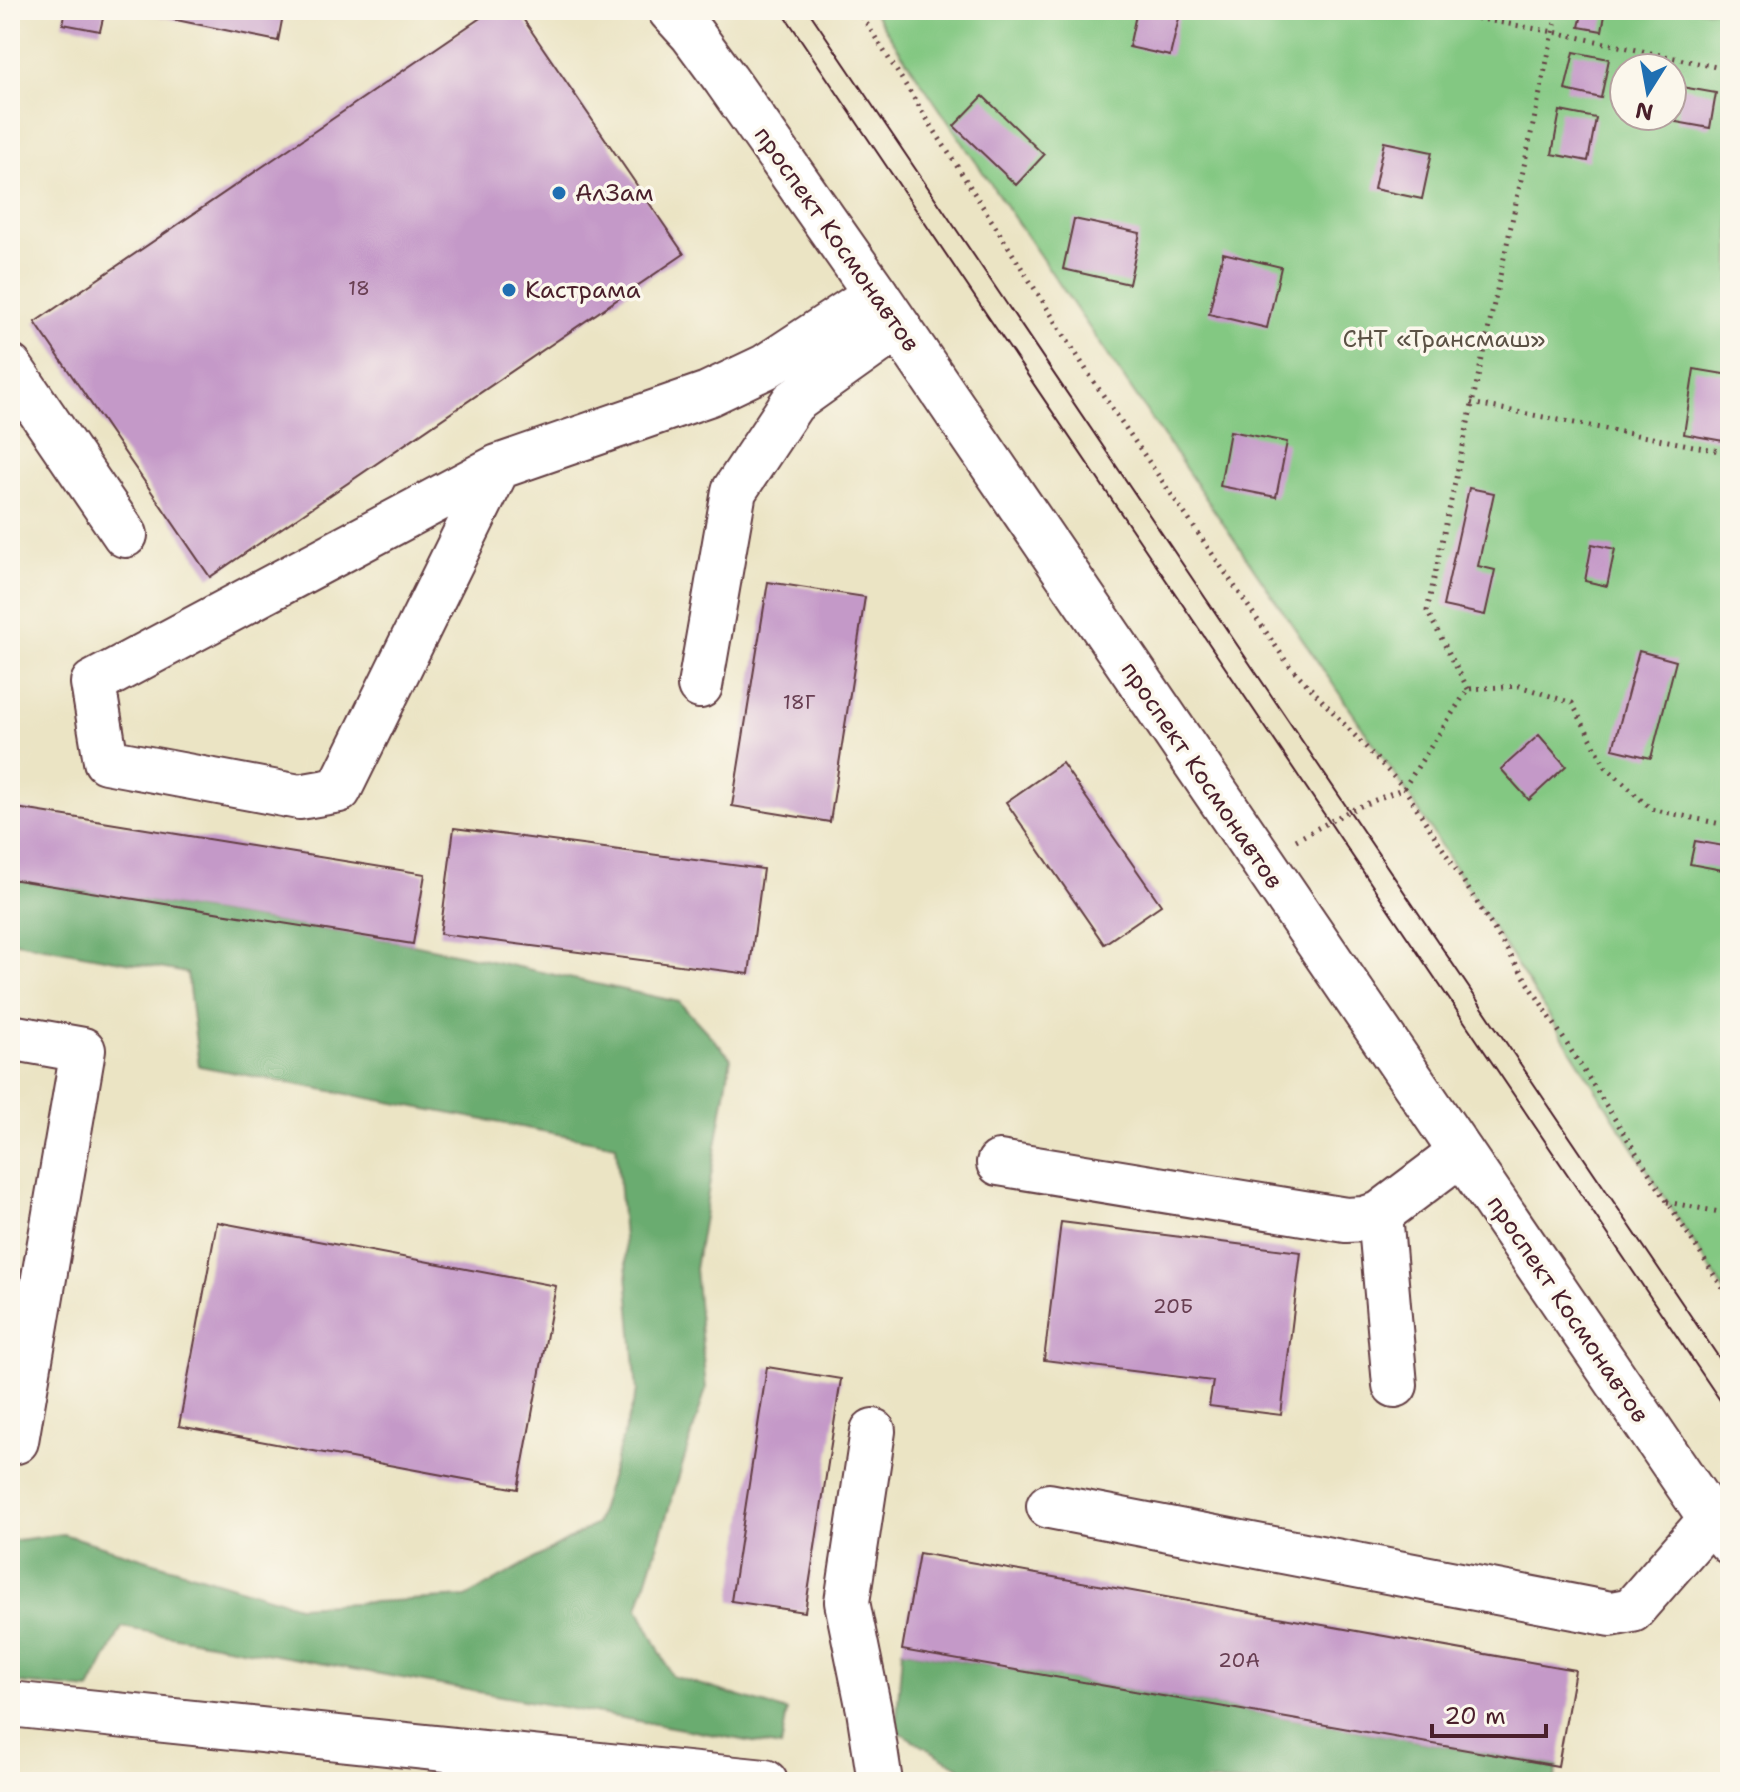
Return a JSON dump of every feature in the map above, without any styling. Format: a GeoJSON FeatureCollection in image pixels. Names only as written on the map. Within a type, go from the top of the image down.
{"type":"FeatureCollection","features":[{"type":"Feature","properties":{"kind":"main road","name":"проспект Космонавтов"},"geometry":{"type":"LineString","coordinates":[[670,10],[709,57],[887,310],[1260,860],[1721,1530]]}},
{"type":"Feature","properties":{"kind":"main road"},"geometry":{"type":"LineString","coordinates":[[498,467],[339,790],[299,797],[106,761],[93,683],[498,467],[708,394],[887,310]]}},
{"type":"Feature","properties":{"kind":"main road"},"geometry":{"type":"LineString","coordinates":[[700,686],[734,491],[793,402],[887,310]]}},
{"type":"Feature","properties":{"kind":"main road"},"geometry":{"type":"LineString","coordinates":[[10,367],[125,535]]}},
{"type":"Feature","properties":{"kind":"main road"},"geometry":{"type":"LineString","coordinates":[[10,1037],[83,1050],[16,1441]]}},
{"type":"Feature","properties":{"kind":"main road"},"geometry":{"type":"LineString","coordinates":[[999,1163],[1346,1220],[1380,1214],[1461,1153]]}},
{"type":"Feature","properties":{"kind":"main road"},"geometry":{"type":"LineString","coordinates":[[1380,1214],[1395,1385]]}},
{"type":"Feature","properties":{"kind":"main road"},"geometry":{"type":"LineString","coordinates":[[873,1431],[847,1602],[880,1782]]}},
{"type":"Feature","properties":{"kind":"main road"},"geometry":{"type":"LineString","coordinates":[[1049,1506],[1611,1614],[1632,1610],[1721,1530]]}},
{"type":"Feature","properties":{"kind":"main road"},"geometry":{"type":"LineString","coordinates":[[10,1704],[596,1773],[765,1782]]}},
{"type":"Feature","properties":{"kind":"path"},"geometry":{"type":"LineString","coordinates":[[858,10],[1092,379],[1288,664],[1404,788],[1730,1300]]}},
{"type":"Feature","properties":{"kind":"path"},"geometry":{"type":"LineString","coordinates":[[1430,10],[1554,32],[1730,70]]}},
{"type":"Feature","properties":{"kind":"path"},"geometry":{"type":"LineString","coordinates":[[1468,689],[1427,611],[1558,10]]}},
{"type":"Feature","properties":{"kind":"path"},"geometry":{"type":"LineString","coordinates":[[1471,403],[1730,453]]}},
{"type":"Feature","properties":{"kind":"path"},"geometry":{"type":"LineString","coordinates":[[1468,689],[1519,686],[1572,703],[1606,767],[1651,809],[1730,826]]}},
{"type":"Feature","properties":{"kind":"path"},"geometry":{"type":"LineString","coordinates":[[1260,860],[1349,811],[1404,788],[1468,689]]}},
{"type":"Feature","properties":{"kind":"path"},"geometry":{"type":"LineString","coordinates":[[1666,1201],[1730,1214]]}},
{"type":"Feature","properties":{"kind":"green space","name":"СНТ «Трансмаш»"},"geometry":{"type":"Polygon","coordinates":[[[872,10],[1730,10],[1730,1300],[1404,788],[872,10]]]}},
{"type":"Feature","properties":{"kind":"green space"},"geometry":{"type":"Polygon","coordinates":[[[10,879],[413,944],[679,1002],[731,1058],[695,1269],[706,1389],[638,1608],[672,1676],[787,1711],[781,1747],[122,1627],[90,1690],[10,1682],[10,1541],[63,1534],[298,1606],[466,1597],[596,1524],[637,1391],[616,1145],[199,1066],[187,973],[10,941],[10,879]]]}},
{"type":"Feature","properties":{"kind":"green space"},"geometry":{"type":"Polygon","coordinates":[[[902,1650],[1558,1766],[1554,1782],[984,1782],[896,1730],[902,1650]]]}},
{"type":"Feature","properties":{"kind":"building"},"geometry":{"type":"Polygon","coordinates":[[[66,10],[105,10],[100,31],[63,24],[66,10]]]}},
{"type":"Feature","properties":{"kind":"building"},"geometry":{"type":"Polygon","coordinates":[[[153,10],[284,10],[278,41],[152,15],[153,10]]]}},
{"type":"Feature","properties":{"kind":"building"},"geometry":{"type":"Polygon","coordinates":[[[492,10],[517,10],[684,254],[210,577],[35,322],[492,10]]]}},
{"type":"Feature","properties":{"kind":"building"},"geometry":{"type":"Polygon","coordinates":[[[1137,10],[1181,10],[1170,56],[1129,47],[1137,10]]]}},
{"type":"Feature","properties":{"kind":"building"},"geometry":{"type":"Polygon","coordinates":[[[1583,10],[1606,10],[1602,31],[1579,27],[1583,10]]]}},
{"type":"Feature","properties":{"kind":"building"},"geometry":{"type":"Polygon","coordinates":[[[1574,52],[1608,59],[1601,98],[1565,90],[1574,52]]]}},
{"type":"Feature","properties":{"kind":"building"},"geometry":{"type":"Polygon","coordinates":[[[1688,88],[1716,93],[1710,128],[1688,124],[1688,88]]]}},
{"type":"Feature","properties":{"kind":"building"},"geometry":{"type":"Polygon","coordinates":[[[983,96],[1044,155],[1016,185],[954,126],[983,96]]]}},
{"type":"Feature","properties":{"kind":"building"},"geometry":{"type":"Polygon","coordinates":[[[1560,111],[1596,118],[1588,161],[1552,154],[1560,111]]]}},
{"type":"Feature","properties":{"kind":"building"},"geometry":{"type":"Polygon","coordinates":[[[1384,142],[1432,152],[1422,199],[1374,189],[1384,142]]]}},
{"type":"Feature","properties":{"kind":"building"},"geometry":{"type":"Polygon","coordinates":[[[1074,219],[1140,233],[1129,284],[1063,269],[1074,219]]]}},
{"type":"Feature","properties":{"kind":"building"},"geometry":{"type":"Polygon","coordinates":[[[1223,253],[1281,267],[1267,328],[1209,314],[1223,253]]]}},
{"type":"Feature","properties":{"kind":"building"},"geometry":{"type":"Polygon","coordinates":[[[1694,369],[1730,375],[1729,442],[1684,434],[1694,369]]]}},
{"type":"Feature","properties":{"kind":"building"},"geometry":{"type":"Polygon","coordinates":[[[1230,431],[1287,442],[1276,497],[1220,486],[1230,431]]]}},
{"type":"Feature","properties":{"kind":"building"},"geometry":{"type":"Polygon","coordinates":[[[1469,488],[1494,493],[1478,566],[1495,570],[1485,615],[1443,606],[1469,488]]]}},
{"type":"Feature","properties":{"kind":"building"},"geometry":{"type":"Polygon","coordinates":[[[1592,544],[1615,549],[1607,586],[1585,581],[1592,544]]]}},
{"type":"Feature","properties":{"kind":"building"},"geometry":{"type":"Polygon","coordinates":[[[768,582],[865,597],[830,822],[732,806],[768,582]]]}},
{"type":"Feature","properties":{"kind":"building"},"geometry":{"type":"Polygon","coordinates":[[[1639,651],[1676,661],[1651,758],[1613,749],[1639,651]]]}},
{"type":"Feature","properties":{"kind":"building"},"geometry":{"type":"Polygon","coordinates":[[[1539,735],[1566,766],[1529,800],[1501,769],[1539,735]]]}},
{"type":"Feature","properties":{"kind":"building"},"geometry":{"type":"Polygon","coordinates":[[[1062,763],[1161,905],[1104,944],[1006,802],[1062,763]]]}},
{"type":"Feature","properties":{"kind":"building"},"geometry":{"type":"Polygon","coordinates":[[[10,807],[425,874],[413,944],[10,879],[10,807]]]}},
{"type":"Feature","properties":{"kind":"building"},"geometry":{"type":"Polygon","coordinates":[[[454,828],[763,869],[749,974],[440,934],[454,828]]]}},
{"type":"Feature","properties":{"kind":"building"},"geometry":{"type":"Polygon","coordinates":[[[1695,841],[1730,847],[1728,871],[1690,864],[1695,841]]]}},
{"type":"Feature","properties":{"kind":"building"},"geometry":{"type":"Polygon","coordinates":[[[10,1073],[16,1074],[11,1099],[10,1099],[10,1073]]]}},
{"type":"Feature","properties":{"kind":"building"},"geometry":{"type":"Polygon","coordinates":[[[217,1222],[556,1286],[518,1489],[179,1426],[217,1222]]]}},
{"type":"Feature","properties":{"kind":"building"},"geometry":{"type":"Polygon","coordinates":[[[1061,1222],[1301,1252],[1281,1415],[1209,1406],[1213,1381],[1044,1360],[1061,1222]]]}},
{"type":"Feature","properties":{"kind":"building"},"geometry":{"type":"Polygon","coordinates":[[[767,1367],[841,1379],[805,1612],[731,1601],[767,1367]]]}},
{"type":"Feature","properties":{"kind":"building"},"geometry":{"type":"Polygon","coordinates":[[[919,1553],[1575,1670],[1558,1766],[902,1650],[919,1553]]]}},
{"type":"Feature","properties":{"kind":"tram line"},"geometry":{"type":"LineString","coordinates":[[781,10],[1730,1415]]}},
{"type":"Feature","properties":{"kind":"tram line"},"geometry":{"type":"LineString","coordinates":[[808,10],[1730,1374]]}},
{"type":"Feature","properties":{"kind":"place","name":"АлЗам"},"geometry":{"type":"Point","coordinates":[559,193]}},
{"type":"Feature","properties":{"kind":"place","name":"Кастрама"},"geometry":{"type":"Point","coordinates":[509,290]}}]}
